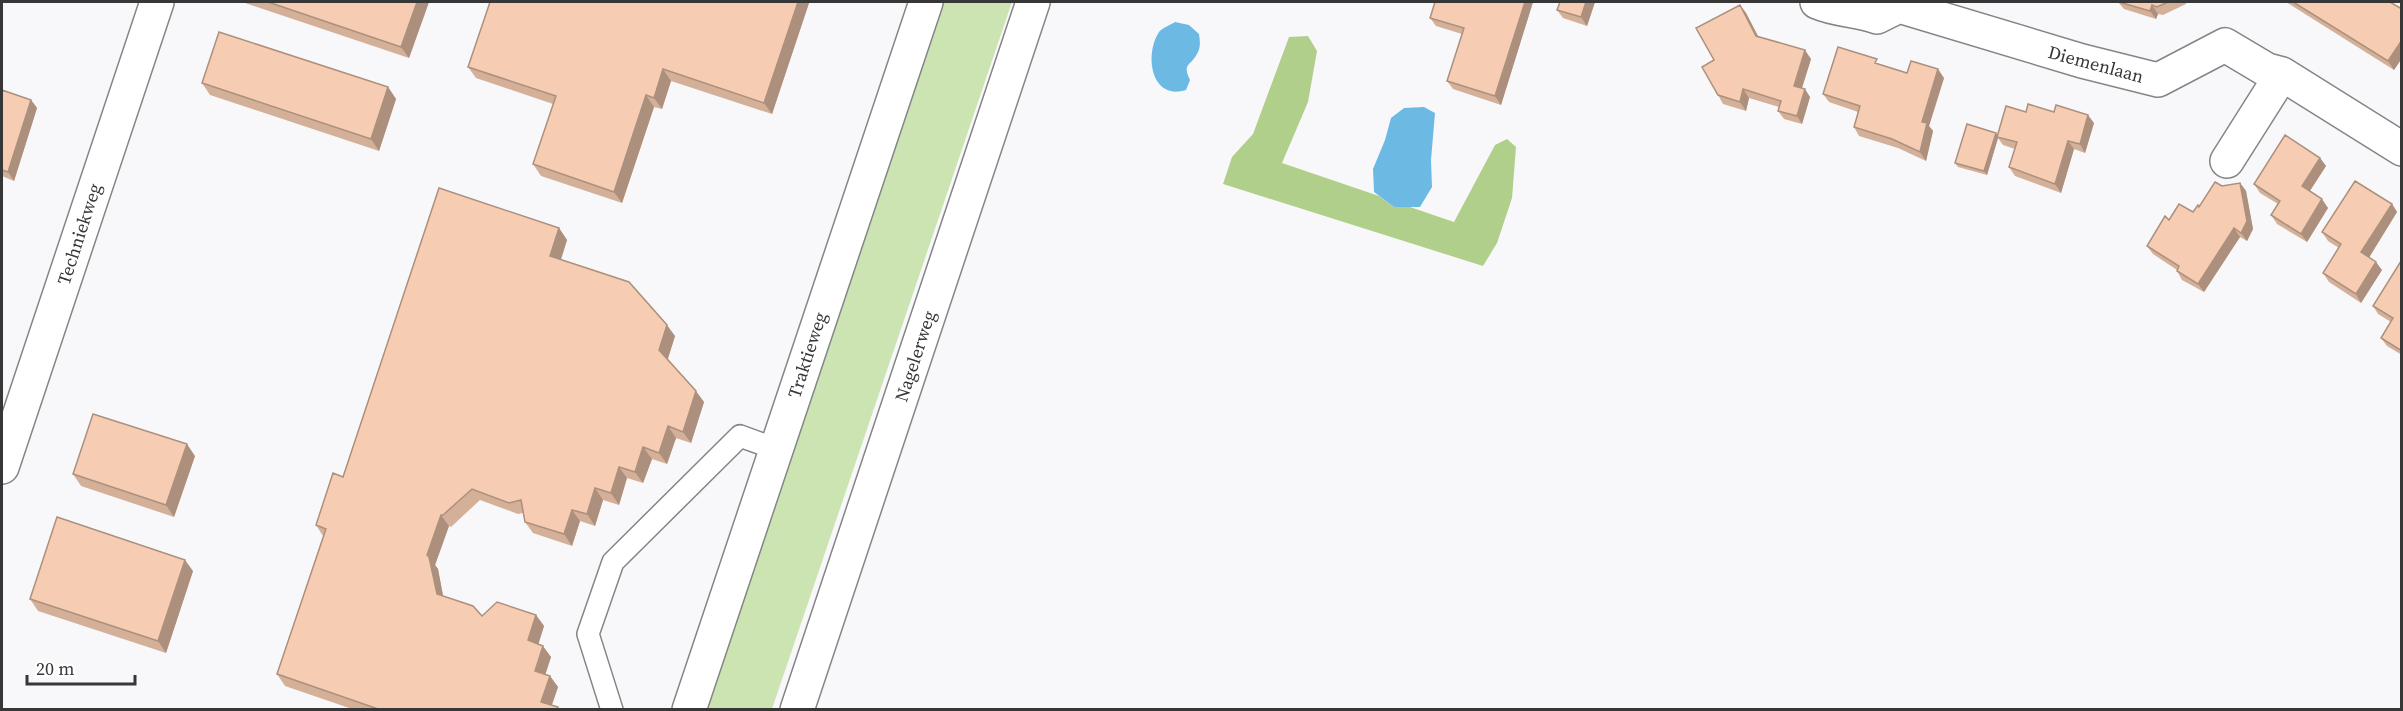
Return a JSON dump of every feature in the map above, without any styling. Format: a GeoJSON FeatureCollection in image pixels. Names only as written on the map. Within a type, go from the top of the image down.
{"type":"FeatureCollection","features":[{"type":"Feature","properties":{"kind":"street","name":"Techniekweg"},"geometry":{"type":"LineString","coordinates":[[2,467],[157,2]]}},
{"type":"Feature","properties":{"kind":"street","name":"Traktieweg"},"geometry":{"type":"LineString","coordinates":[[689,710],[926,2]]}},
{"type":"Feature","properties":{"kind":"street","name":"Nagelerweg"},"geometry":{"type":"LineString","coordinates":[[796,710],[1033,2]]}},
{"type":"Feature","properties":{"kind":"street","name":"Diemenlaan"},"geometry":{"type":"LineString","coordinates":[[1817,2],[1840,9],[1854,9],[1877,17],[1898,4],[2082,61],[2158,80],[2225,45],[2267,70],[2282,74],[2402,149]]}},
{"type":"Feature","properties":{"kind":"street"},"geometry":{"type":"LineString","coordinates":[[2227,161],[2282,74]]}},
{"type":"Feature","properties":{"kind":"lane"},"geometry":{"type":"LineString","coordinates":[[612,710],[588,634],[613,562],[740,436],[776,448]]}},
{"type":"Feature","properties":{"kind":"green space"},"geometry":{"type":"Polygon","coordinates":[[[943,2],[1012,2],[772,709],[706,710],[943,2]]]}},
{"type":"Feature","properties":{"kind":"green space"},"geometry":{"type":"Polygon","coordinates":[[[1308,36],[1317,51],[1308,102],[1282,163],[1379,196],[1394,207],[1410,207],[1454,222],[1495,145],[1507,139],[1516,147],[1512,198],[1497,243],[1483,266],[1223,184],[1232,157],[1253,134],[1289,37],[1308,36]]]}},
{"type":"Feature","properties":{"kind":"water"},"geometry":{"type":"Polygon","coordinates":[[[1175,22],[1189,25],[1199,34],[1200,44],[1197,54],[1187,68],[1190,80],[1186,90],[1174,92],[1158,83],[1154,74],[1152,52],[1159,32],[1175,22]]]}},
{"type":"Feature","properties":{"kind":"water"},"geometry":{"type":"Polygon","coordinates":[[[1424,107],[1435,113],[1431,160],[1432,187],[1420,207],[1394,207],[1374,192],[1373,169],[1391,118],[1404,108],[1424,107]]]}},
{"type":"Feature","properties":{"kind":"building"},"geometry":{"type":"Polygon","coordinates":[[[268,2],[417,2],[401,47],[268,2]]]}},
{"type":"Feature","properties":{"kind":"building"},"geometry":{"type":"Polygon","coordinates":[[[490,2],[798,2],[764,103],[663,69],[654,98],[646,95],[614,192],[533,164],[556,96],[468,67],[490,2]]]}},
{"type":"Feature","properties":{"kind":"building"},"geometry":{"type":"Polygon","coordinates":[[[1435,2],[1525,2],[1495,96],[1447,81],[1464,28],[1430,18],[1435,2]]]}},
{"type":"Feature","properties":{"kind":"building"},"geometry":{"type":"Polygon","coordinates":[[[1560,2],[1586,2],[1581,17],[1557,10],[1560,2]]]}},
{"type":"Feature","properties":{"kind":"building"},"geometry":{"type":"Polygon","coordinates":[[[2119,2],[2168,2],[2157,7],[2152,5],[2150,11],[2119,2]]]}},
{"type":"Feature","properties":{"kind":"building"},"geometry":{"type":"Polygon","coordinates":[[[2293,2],[2390,2],[2402,9],[2402,40],[2388,61],[2293,2]]]}},
{"type":"Feature","properties":{"kind":"building"},"geometry":{"type":"Polygon","coordinates":[[[1740,5],[1756,36],[1805,50],[1794,86],[1805,89],[1797,116],[1778,111],[1781,101],[1743,89],[1740,102],[1718,95],[1702,67],[1714,60],[1696,28],[1740,5]]]}},
{"type":"Feature","properties":{"kind":"building"},"geometry":{"type":"Polygon","coordinates":[[[219,32],[388,87],[371,139],[202,83],[219,32]]]}},
{"type":"Feature","properties":{"kind":"building"},"geometry":{"type":"Polygon","coordinates":[[[1838,47],[1877,59],[1875,63],[1907,73],[1911,61],[1938,69],[1922,122],[1927,123],[1920,152],[1892,139],[1854,127],[1860,106],[1823,94],[1838,47]]]}},
{"type":"Feature","properties":{"kind":"building"},"geometry":{"type":"Polygon","coordinates":[[[2,90],[31,100],[8,172],[2,170],[2,90]]]}},
{"type":"Feature","properties":{"kind":"building"},"geometry":{"type":"Polygon","coordinates":[[[2028,104],[2054,112],[2056,105],[2088,115],[2080,144],[2068,141],[2055,184],[2009,167],[2017,142],[1997,137],[2006,106],[2026,112],[2028,104]]]}},
{"type":"Feature","properties":{"kind":"building"},"geometry":{"type":"Polygon","coordinates":[[[1967,124],[1996,133],[1984,171],[1955,163],[1967,124]]]}},
{"type":"Feature","properties":{"kind":"building"},"geometry":{"type":"Polygon","coordinates":[[[2285,135],[2320,158],[2302,186],[2322,199],[2301,234],[2271,215],[2280,201],[2254,184],[2285,135]]]}},
{"type":"Feature","properties":{"kind":"building"},"geometry":{"type":"Polygon","coordinates":[[[2355,181],[2392,204],[2361,252],[2376,262],[2356,294],[2323,273],[2341,244],[2322,232],[2355,181]]]}},
{"type":"Feature","properties":{"kind":"building"},"geometry":{"type":"Polygon","coordinates":[[[2215,182],[2222,186],[2240,183],[2247,221],[2241,233],[2234,228],[2198,284],[2177,271],[2179,266],[2147,246],[2165,216],[2169,220],[2179,204],[2193,212],[2198,205],[2199,207],[2215,182]]]}},
{"type":"Feature","properties":{"kind":"building"},"geometry":{"type":"Polygon","coordinates":[[[439,188],[559,228],[550,256],[629,282],[667,325],[659,350],[696,391],[683,432],[668,426],[659,453],[643,447],[635,472],[619,467],[611,493],[595,488],[587,514],[572,510],[564,534],[525,522],[521,500],[509,503],[472,489],[441,515],[427,555],[437,594],[473,606],[482,616],[497,602],[536,615],[528,640],[543,646],[535,671],[550,676],[541,702],[558,707],[557,710],[381,710],[277,674],[326,529],[316,525],[333,473],[343,477],[439,188]]]}},
{"type":"Feature","properties":{"kind":"building"},"geometry":{"type":"Polygon","coordinates":[[[2401,261],[2402,351],[2381,338],[2393,318],[2373,306],[2401,261]]]}},
{"type":"Feature","properties":{"kind":"building"},"geometry":{"type":"Polygon","coordinates":[[[93,414],[187,444],[166,505],[73,474],[93,414]]]}},
{"type":"Feature","properties":{"kind":"building"},"geometry":{"type":"Polygon","coordinates":[[[57,517],[185,560],[158,641],[30,599],[57,517]]]}}]}
